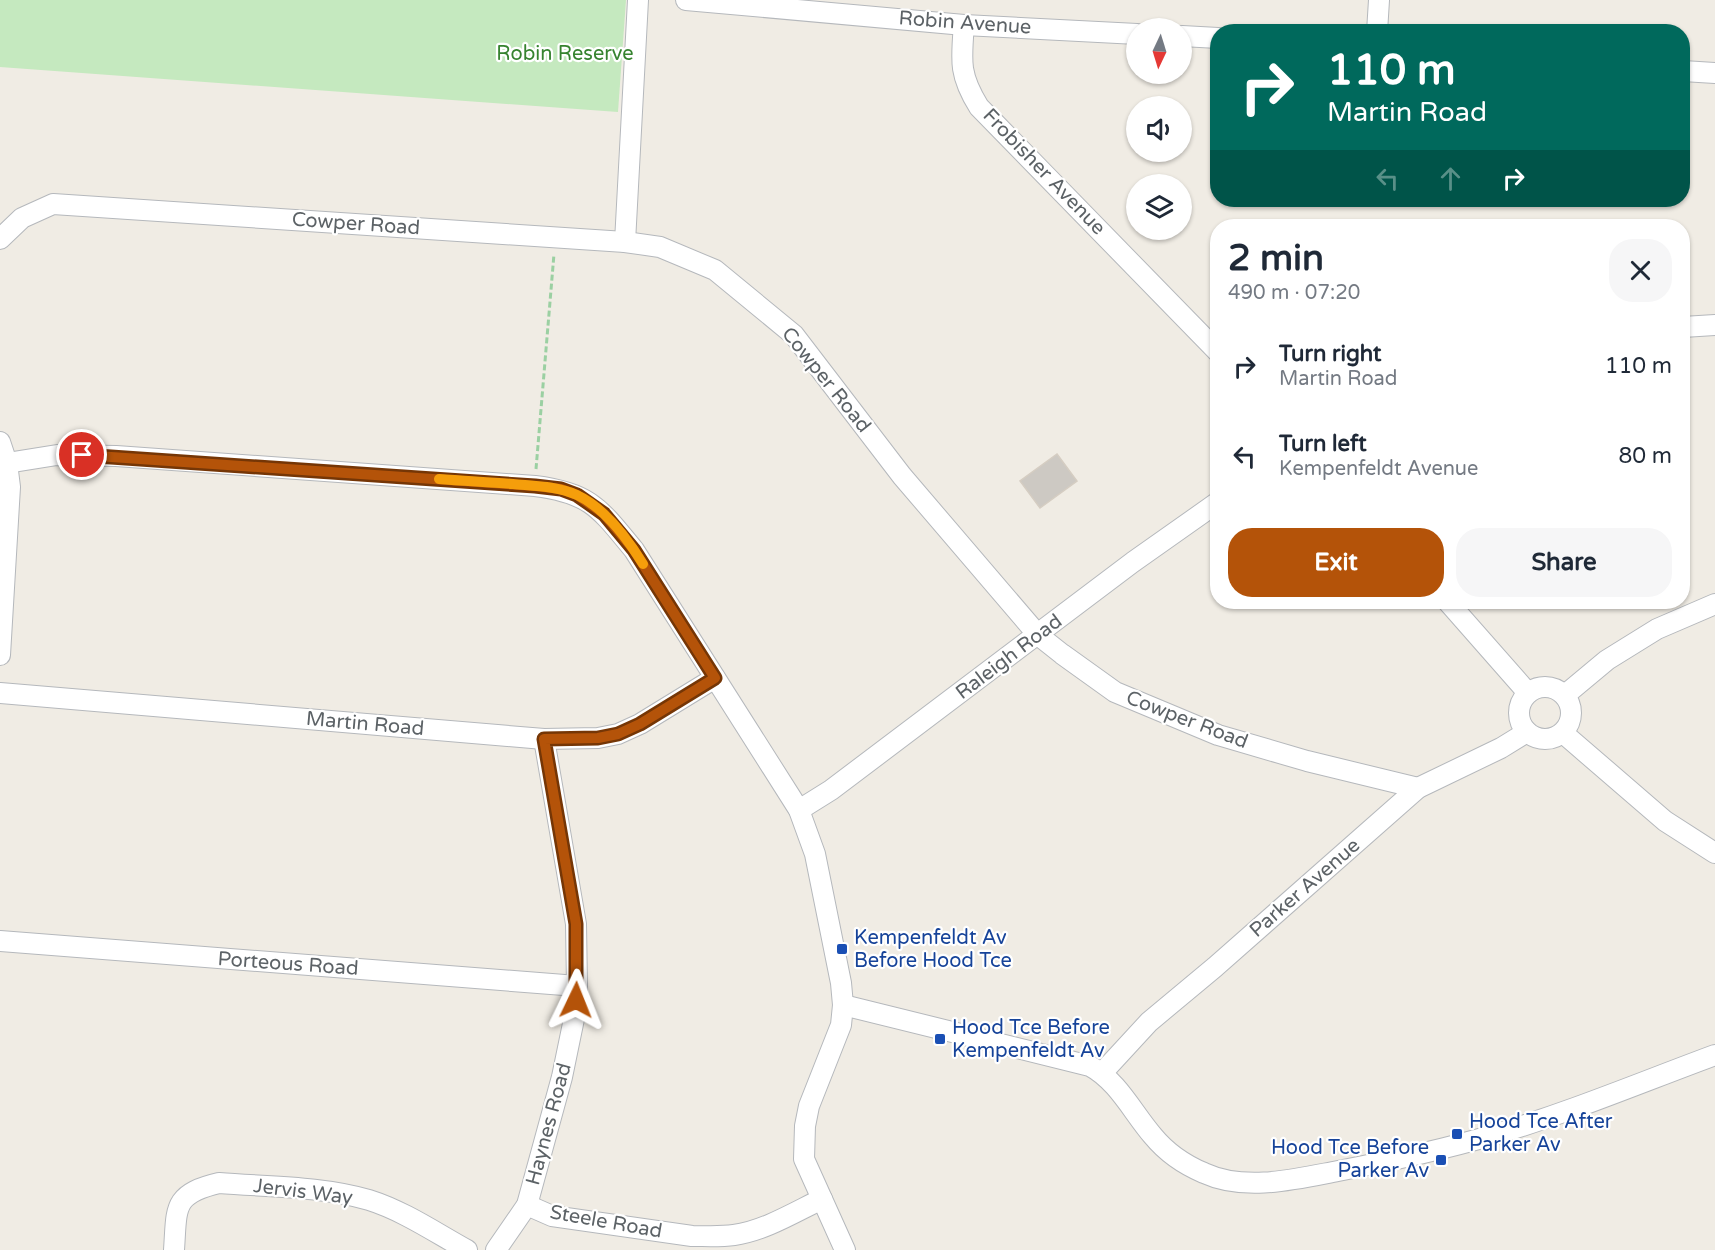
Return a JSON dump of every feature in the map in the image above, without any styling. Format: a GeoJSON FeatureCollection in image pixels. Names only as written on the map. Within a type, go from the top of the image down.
{"type":"FeatureCollection","features":[{"type":"Feature","properties":{"kind":"street"},"geometry":{"type":"LineString","coordinates":[[625,242],[638,0]]}},
{"type":"Feature","properties":{"kind":"street","name":"Robin Avenue"},"geometry":{"type":"LineString","coordinates":[[686,0],[786,4],[964,25],[1126,33]]}},
{"type":"Feature","properties":{"kind":"street"},"geometry":{"type":"LineString","coordinates":[[1378,24],[1379,0]]}},
{"type":"Feature","properties":{"kind":"street","name":"Frobisher Avenue"},"geometry":{"type":"LineString","coordinates":[[964,25],[962,56],[964,79],[979,107],[1210,344]]}},
{"type":"Feature","properties":{"kind":"street"},"geometry":{"type":"LineString","coordinates":[[1192,37],[1210,38]]}},
{"type":"Feature","properties":{"kind":"street"},"geometry":{"type":"LineString","coordinates":[[1690,72],[1715,74]]}},
{"type":"Feature","properties":{"kind":"street","name":"Cowper Road"},"geometry":{"type":"LineString","coordinates":[[0,238],[22,218],[53,204],[556,237],[660,247],[715,270],[795,335],[902,476],[1038,635],[1115,692],[1218,735],[1306,761],[1418,788]]}},
{"type":"Feature","properties":{"kind":"street"},"geometry":{"type":"LineString","coordinates":[[1690,327],[1715,326]]}},
{"type":"Feature","properties":{"kind":"street"},"geometry":{"type":"LineString","coordinates":[[0,442],[7,464],[10,487],[0,655]]}},
{"type":"Feature","properties":{"kind":"street"},"geometry":{"type":"LineString","coordinates":[[7,464],[57,455],[116,456],[535,486],[561,489],[577,495],[604,514],[634,550],[798,810],[815,854],[841,983],[843,1005],[841,1025],[810,1106],[805,1126],[804,1158],[845,1250]]}},
{"type":"Feature","properties":{"kind":"street","name":"Raleigh Road"},"geometry":{"type":"LineString","coordinates":[[798,810],[831,790],[1133,562],[1210,508]]}},
{"type":"Feature","properties":{"kind":"street"},"geometry":{"type":"LineString","coordinates":[[1565,695],[1607,660],[1657,629],[1715,604]]}},
{"type":"Feature","properties":{"kind":"street"},"geometry":{"type":"LineString","coordinates":[[1454,609],[1528,693]]}},
{"type":"Feature","properties":{"kind":"street","name":"Martin Road"},"geometry":{"type":"LineString","coordinates":[[0,693],[544,739],[598,738],[618,734],[640,724],[715,678]]}},
{"type":"Feature","properties":{"kind":"street"},"geometry":{"type":"LineString","coordinates":[[1545,687],[1554,688],[1565,695],[1572,712],[1571,721],[1563,733],[1546,740],[1527,732],[1519,716],[1520,707],[1528,693],[1536,688],[1545,687]]}},
{"type":"Feature","properties":{"kind":"street","name":"Parker Avenue"},"geometry":{"type":"LineString","coordinates":[[1102,1073],[1149,1022],[1418,788],[1527,732]]}},
{"type":"Feature","properties":{"kind":"street"},"geometry":{"type":"LineString","coordinates":[[1563,733],[1665,820],[1715,853]]}},
{"type":"Feature","properties":{"kind":"street","name":"Haynes Road"},"geometry":{"type":"LineString","coordinates":[[496,1250],[527,1205],[564,1067],[577,986],[576,924],[544,739]]}},
{"type":"Feature","properties":{"kind":"street","name":"Porteous Road"},"geometry":{"type":"LineString","coordinates":[[0,941],[577,986]]}},
{"type":"Feature","properties":{"kind":"street"},"geometry":{"type":"LineString","coordinates":[[843,1005],[1080,1063],[1102,1073],[1128,1102],[1154,1137],[1187,1166],[1208,1175],[1250,1182],[1287,1181],[1377,1164],[1455,1145],[1519,1126],[1715,1055]]}},
{"type":"Feature","properties":{"kind":"street","name":"Jervis Way"},"geometry":{"type":"LineString","coordinates":[[174,1250],[176,1212],[180,1202],[188,1193],[219,1183],[324,1191],[371,1201],[417,1222],[468,1250]]}},
{"type":"Feature","properties":{"kind":"street","name":"Steele Road"},"geometry":{"type":"LineString","coordinates":[[527,1205],[552,1216],[692,1236],[714,1236],[735,1235],[757,1228],[822,1199]]}},
{"type":"Feature","properties":{"kind":"path"},"geometry":{"type":"LineString","coordinates":[[535,486],[556,237]]}},
{"type":"Feature","properties":{"kind":"green space","name":"Robin Reserve"},"geometry":{"type":"Polygon","coordinates":[[[0,0],[626,0],[618,112],[0,67],[0,0]]]}},
{"type":"Feature","properties":{"kind":"building"},"geometry":{"type":"Polygon","coordinates":[[[1057,454],[1077,481],[1040,508],[1020,481],[1057,454]]]}},
{"type":"Feature","properties":{"kind":"slow traffic"},"geometry":{"type":"LineString","coordinates":[[439,479],[561,489],[577,495],[604,514],[643,564]]}},
{"type":"Feature","properties":{"kind":"place","name":"Kempenfeldt Av Before Hood Tce"},"geometry":{"type":"Point","coordinates":[842,949]}},
{"type":"Feature","properties":{"kind":"place","name":"Hood Tce Before Kempenfeldt Av"},"geometry":{"type":"Point","coordinates":[940,1039]}},
{"type":"Feature","properties":{"kind":"place","name":"Hood Tce After Parker Av"},"geometry":{"type":"Point","coordinates":[1457,1134]}},
{"type":"Feature","properties":{"kind":"place","name":"Hood Tce Before Parker Av"},"geometry":{"type":"Point","coordinates":[1441,1160]}},
{"type":"Feature","properties":{"kind":"route"},"geometry":{"type":"LineString","coordinates":[[82,455],[535,486],[561,489],[577,495],[604,514],[634,550],[715,678],[640,724],[618,734],[598,738],[544,739],[576,924],[576,1000]]}}]}
